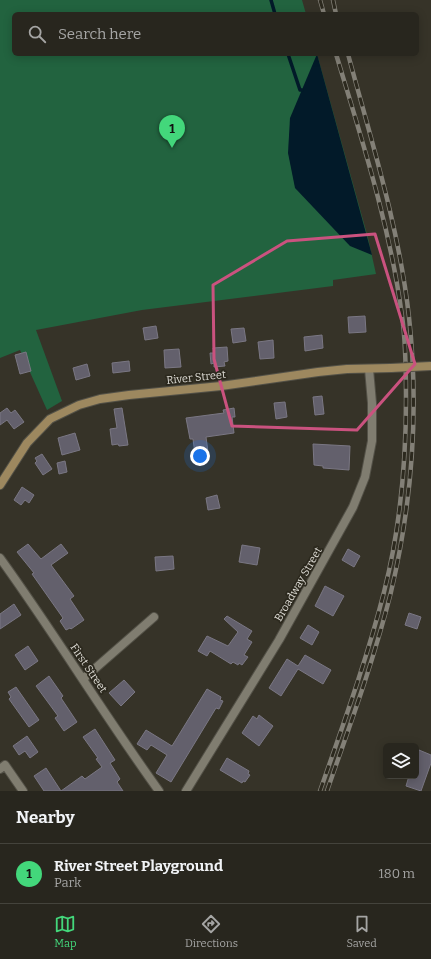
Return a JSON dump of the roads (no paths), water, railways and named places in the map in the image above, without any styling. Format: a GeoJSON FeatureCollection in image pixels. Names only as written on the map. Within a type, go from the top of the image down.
{"type":"FeatureCollection","features":[{"type":"Feature","properties":{"kind":"main road","name":"River Street"},"geometry":{"type":"LineString","coordinates":[[0,485],[27,443],[50,419],[79,405],[129,395],[221,386],[318,372],[347,369],[431,366]]}},
{"type":"Feature","properties":{"kind":"street","name":"Broadway Street"},"geometry":{"type":"LineString","coordinates":[[186,791],[279,640],[354,507],[365,477],[372,442],[372,403],[369,369]]}},
{"type":"Feature","properties":{"kind":"street","name":"First Street"},"geometry":{"type":"LineString","coordinates":[[0,558],[130,750],[160,791]]}},
{"type":"Feature","properties":{"kind":"street"},"geometry":{"type":"LineString","coordinates":[[83,679],[154,617]]}},
{"type":"Feature","properties":{"kind":"street"},"geometry":{"type":"LineString","coordinates":[[2,767],[23,791]]}},
{"type":"Feature","properties":{"kind":"water"},"geometry":{"type":"Polygon","coordinates":[[[316,56],[318,56],[372,255],[350,246],[295,188],[288,153],[290,118],[316,56]]]}},
{"type":"Feature","properties":{"kind":"waterway"},"geometry":{"type":"LineString","coordinates":[[271,0],[274,12]]}},
{"type":"Feature","properties":{"kind":"waterway"},"geometry":{"type":"LineString","coordinates":[[289,56],[300,90],[302,90]]}},
{"type":"Feature","properties":{"kind":"railway"},"geometry":{"type":"LineString","coordinates":[[320,0],[323,12]]}},
{"type":"Feature","properties":{"kind":"railway"},"geometry":{"type":"LineString","coordinates":[[333,0],[336,12]]}},
{"type":"Feature","properties":{"kind":"railway"},"geometry":{"type":"LineString","coordinates":[[320,791],[362,667],[390,568],[401,496],[406,423],[405,347],[397,282],[383,216],[337,56]]}},
{"type":"Feature","properties":{"kind":"railway"},"geometry":{"type":"LineString","coordinates":[[327,791],[353,717],[391,592],[409,490],[413,421],[412,351],[404,283],[383,184],[349,56]]}},
{"type":"Feature","properties":{"kind":"place","name":"River Street Playground"},"geometry":{"type":"Point","coordinates":[172,148]}}]}
